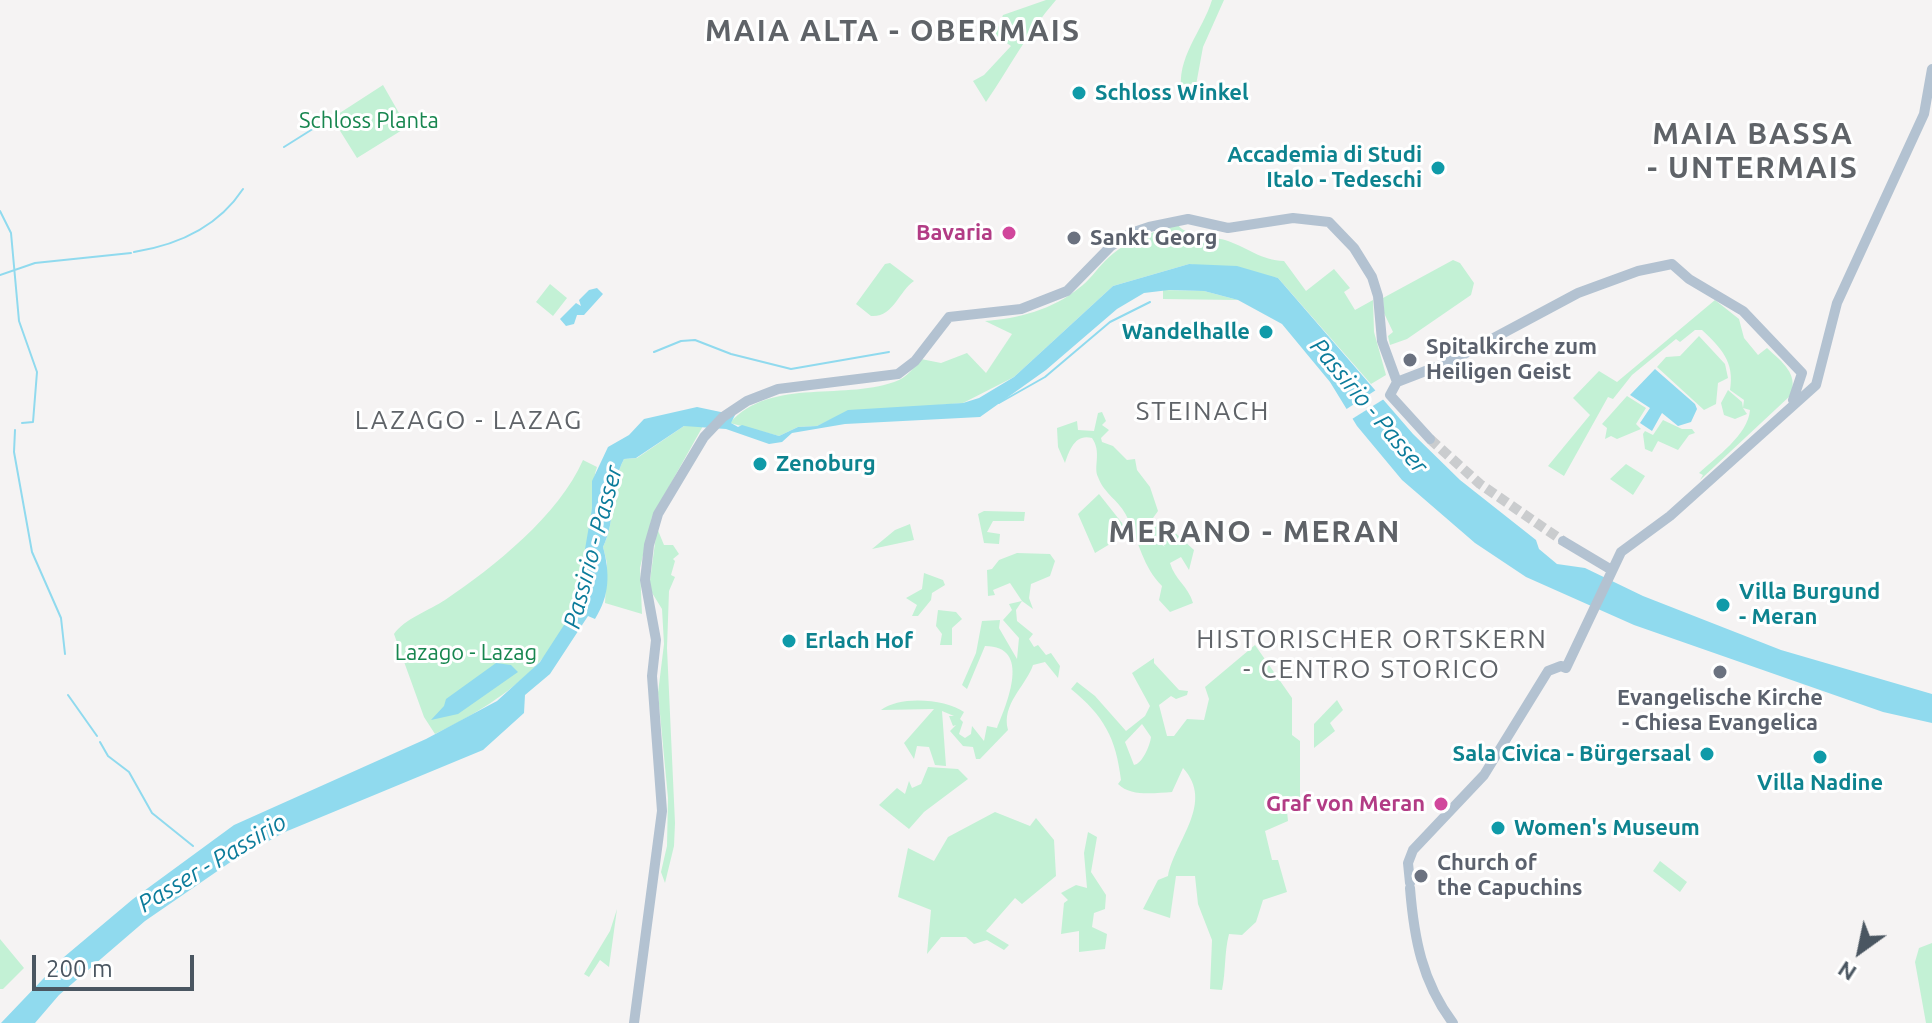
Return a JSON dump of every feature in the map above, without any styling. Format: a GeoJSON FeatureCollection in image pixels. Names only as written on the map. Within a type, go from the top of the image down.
{"type":"FeatureCollection","features":[{"type":"Feature","properties":{"kind":"main road"},"geometry":{"type":"LineString","coordinates":[[1453,1023],[1424,973],[1412,913],[1408,863],[1413,850],[1484,775],[1545,675],[1552,668],[1564,665],[1578,646],[1608,574],[1626,547],[1670,516],[1790,405],[1810,377],[1844,285],[1924,114],[1932,69]]}},
{"type":"Feature","properties":{"kind":"main road"},"geometry":{"type":"LineString","coordinates":[[634,1023],[662,811],[652,676],[656,640],[645,594],[645,570],[658,514],[685,466],[723,417],[772,391],[890,377],[915,361],[949,317],[1021,309],[1067,291],[1117,242],[1149,227],[1188,219],[1228,228],[1293,218],[1329,222],[1354,248],[1372,277],[1380,305],[1382,341],[1394,386],[1409,416],[1430,439]]}},
{"type":"Feature","properties":{"kind":"main road"},"geometry":{"type":"LineString","coordinates":[[1394,386],[1457,358],[1575,295],[1660,265],[1672,264],[1743,311],[1810,377]]}},
{"type":"Feature","properties":{"kind":"main road"},"geometry":{"type":"LineString","coordinates":[[1563,541],[1608,574]]}},
{"type":"Feature","properties":{"kind":"green space"},"geometry":{"type":"Polygon","coordinates":[[[1046,0],[1056,0],[1027,38],[986,102],[973,81],[984,75],[1011,46],[995,35],[1003,15],[1046,0]]]}},
{"type":"Feature","properties":{"kind":"green space"},"geometry":{"type":"Polygon","coordinates":[[[1212,0],[1224,0],[1203,47],[1194,96],[1182,93],[1182,68],[1212,0]]]}},
{"type":"Feature","properties":{"kind":"green space","name":"Schloss Planta"},"geometry":{"type":"Polygon","coordinates":[[[383,85],[407,127],[357,158],[332,118],[383,85]]]}},
{"type":"Feature","properties":{"kind":"green space"},"geometry":{"type":"Polygon","coordinates":[[[1178,225],[1193,234],[1225,240],[1268,259],[1284,261],[1306,291],[1334,269],[1350,288],[1344,292],[1355,310],[1373,300],[1374,332],[1386,375],[1371,384],[1278,278],[1189,264],[1113,286],[1014,377],[963,403],[844,413],[817,426],[798,427],[779,436],[730,423],[747,409],[767,400],[811,392],[879,386],[899,380],[921,359],[941,363],[967,353],[986,373],[1012,334],[985,321],[1022,315],[1058,302],[1083,285],[1105,261],[1130,242],[1178,225]]]}},
{"type":"Feature","properties":{"kind":"green space"},"geometry":{"type":"Polygon","coordinates":[[[1453,260],[1460,263],[1474,283],[1471,295],[1407,339],[1390,345],[1388,336],[1393,332],[1384,313],[1383,298],[1453,260]]]}},
{"type":"Feature","properties":{"kind":"green space"},"geometry":{"type":"Polygon","coordinates":[[[890,263],[914,281],[885,313],[871,316],[856,304],[885,264],[890,263]]]}},
{"type":"Feature","properties":{"kind":"green space"},"geometry":{"type":"Polygon","coordinates":[[[550,284],[567,298],[553,316],[536,302],[550,284]]]}},
{"type":"Feature","properties":{"kind":"green space"},"geometry":{"type":"Polygon","coordinates":[[[1163,290],[1204,291],[1238,300],[1163,299],[1163,290]]]}},
{"type":"Feature","properties":{"kind":"green space"},"geometry":{"type":"Polygon","coordinates":[[[1715,300],[1739,319],[1744,338],[1758,355],[1767,348],[1791,374],[1791,395],[1700,480],[1703,475],[1699,473],[1744,428],[1750,410],[1743,408],[1744,400],[1730,390],[1730,371],[1721,350],[1702,330],[1695,330],[1680,342],[1676,339],[1632,375],[1613,399],[1608,397],[1564,476],[1548,466],[1590,415],[1573,398],[1599,371],[1617,382],[1715,300]]]}},
{"type":"Feature","properties":{"kind":"green space"},"geometry":{"type":"Polygon","coordinates":[[[1699,336],[1725,364],[1728,378],[1718,383],[1716,404],[1704,410],[1657,367],[1666,357],[1680,356],[1699,336]]]}},
{"type":"Feature","properties":{"kind":"green space"},"geometry":{"type":"Polygon","coordinates":[[[1728,390],[1742,402],[1747,414],[1735,419],[1724,415],[1721,403],[1728,390]]]}},
{"type":"Feature","properties":{"kind":"green space"},"geometry":{"type":"Polygon","coordinates":[[[1627,396],[1646,408],[1636,424],[1641,429],[1617,439],[1611,436],[1605,439],[1607,428],[1602,424],[1627,396]]]}},
{"type":"Feature","properties":{"kind":"green space"},"geometry":{"type":"Polygon","coordinates":[[[1102,412],[1106,421],[1102,425],[1109,430],[1101,438],[1102,442],[1113,446],[1127,460],[1135,459],[1137,470],[1150,487],[1158,511],[1153,518],[1163,529],[1155,540],[1165,547],[1159,538],[1163,535],[1172,540],[1171,529],[1194,550],[1189,570],[1181,557],[1170,563],[1193,603],[1170,612],[1159,600],[1162,586],[1146,562],[1124,511],[1098,477],[1092,438],[1077,441],[1065,463],[1058,447],[1057,428],[1077,421],[1078,430],[1094,431],[1098,413],[1102,412]]]}},
{"type":"Feature","properties":{"kind":"green space"},"geometry":{"type":"Polygon","coordinates":[[[1663,420],[1682,429],[1692,429],[1695,433],[1689,435],[1678,450],[1658,441],[1652,452],[1645,449],[1643,434],[1645,431],[1653,435],[1663,420]]]}},
{"type":"Feature","properties":{"kind":"green space"},"geometry":{"type":"Polygon","coordinates":[[[684,426],[703,426],[652,517],[640,568],[642,614],[605,603],[607,563],[603,547],[619,470],[624,459],[637,458],[684,426]]]}},
{"type":"Feature","properties":{"kind":"green space","name":"Lazago - Lazag"},"geometry":{"type":"Polygon","coordinates":[[[583,460],[597,467],[583,575],[565,628],[530,672],[508,691],[435,734],[424,717],[394,634],[411,619],[439,604],[504,556],[542,520],[583,460]]]}},
{"type":"Feature","properties":{"kind":"green space"},"geometry":{"type":"Polygon","coordinates":[[[1626,464],[1645,476],[1633,495],[1610,479],[1626,464]]]}},
{"type":"Feature","properties":{"kind":"green space"},"geometry":{"type":"Polygon","coordinates":[[[1099,494],[1122,523],[1125,535],[1095,553],[1078,514],[1099,494]]]}},
{"type":"Feature","properties":{"kind":"green space"},"geometry":{"type":"Polygon","coordinates":[[[984,511],[1025,512],[1024,521],[993,521],[987,532],[1000,534],[999,544],[984,543],[978,514],[984,511]]]}},
{"type":"Feature","properties":{"kind":"green space"},"geometry":{"type":"Polygon","coordinates":[[[910,524],[914,540],[872,549],[895,530],[910,524]]]}},
{"type":"Feature","properties":{"kind":"green space"},"geometry":{"type":"Polygon","coordinates":[[[657,528],[664,545],[673,545],[679,554],[673,559],[671,575],[675,577],[669,591],[667,648],[675,823],[674,846],[665,883],[661,872],[667,846],[668,798],[658,693],[664,644],[662,609],[649,588],[657,528]]]}},
{"type":"Feature","properties":{"kind":"green space"},"geometry":{"type":"Polygon","coordinates":[[[1017,553],[1050,554],[1055,561],[1050,576],[1031,584],[1029,598],[1033,609],[1022,601],[1010,583],[993,590],[995,595],[988,596],[987,570],[992,569],[999,560],[1017,553]]]}},
{"type":"Feature","properties":{"kind":"green space"},"geometry":{"type":"Polygon","coordinates":[[[924,573],[943,580],[945,585],[932,593],[931,600],[918,616],[912,616],[917,605],[906,598],[922,589],[924,573]]]}},
{"type":"Feature","properties":{"kind":"green space"},"geometry":{"type":"Polygon","coordinates":[[[1022,601],[1016,610],[1017,621],[1033,634],[1029,639],[1034,647],[1038,645],[1046,655],[1051,653],[1060,666],[1058,678],[1045,662],[1033,665],[1011,704],[1008,730],[980,759],[976,759],[973,747],[963,746],[950,731],[956,725],[953,726],[949,716],[954,716],[942,711],[946,766],[935,765],[929,747],[917,746],[914,759],[904,743],[934,709],[881,710],[899,702],[923,700],[946,704],[964,712],[959,734],[965,738],[971,734],[972,726],[984,741],[987,726],[997,728],[1010,691],[1012,665],[1008,655],[999,648],[985,646],[967,689],[962,685],[976,653],[982,621],[1000,620],[999,628],[1017,659],[1019,638],[1003,620],[1012,610],[1009,604],[1022,601]]]}},
{"type":"Feature","properties":{"kind":"green space"},"geometry":{"type":"Polygon","coordinates":[[[938,610],[956,612],[962,619],[952,628],[952,645],[940,645],[942,634],[936,626],[938,610]]]}},
{"type":"Feature","properties":{"kind":"green space"},"geometry":{"type":"Polygon","coordinates":[[[1255,645],[1292,698],[1292,735],[1300,741],[1300,802],[1287,811],[1288,821],[1265,831],[1272,860],[1278,860],[1287,892],[1263,900],[1256,922],[1242,935],[1229,934],[1222,990],[1210,989],[1212,940],[1198,904],[1195,876],[1176,876],[1170,918],[1143,909],[1158,880],[1168,876],[1190,822],[1195,795],[1192,781],[1183,768],[1172,792],[1144,793],[1123,788],[1118,784],[1121,780],[1119,765],[1112,740],[1092,709],[1071,689],[1077,682],[1095,696],[1126,731],[1145,716],[1150,706],[1132,673],[1154,658],[1154,663],[1179,690],[1188,691],[1187,695],[1176,699],[1171,696],[1159,705],[1167,736],[1174,736],[1187,719],[1204,720],[1209,699],[1205,687],[1255,645]],[[1142,724],[1125,742],[1134,765],[1145,754],[1151,737],[1142,724]]]}},
{"type":"Feature","properties":{"kind":"green space"},"geometry":{"type":"Polygon","coordinates":[[[1337,700],[1343,710],[1330,723],[1335,731],[1314,748],[1314,724],[1337,700]]]}},
{"type":"Feature","properties":{"kind":"green space"},"geometry":{"type":"Polygon","coordinates":[[[928,767],[958,769],[968,779],[924,812],[909,829],[879,805],[897,788],[905,794],[909,781],[912,788],[921,784],[928,767]]]}},
{"type":"Feature","properties":{"kind":"green space"},"geometry":{"type":"Polygon","coordinates":[[[995,812],[1030,826],[1036,818],[1054,840],[1056,876],[1022,904],[1015,898],[986,931],[1009,945],[1004,950],[987,940],[974,944],[966,937],[941,937],[927,954],[931,910],[898,897],[908,848],[934,861],[948,837],[995,812]]]}},
{"type":"Feature","properties":{"kind":"green space"},"geometry":{"type":"Polygon","coordinates":[[[1088,832],[1097,837],[1091,872],[1106,895],[1105,909],[1094,913],[1092,927],[1107,934],[1105,949],[1079,952],[1079,931],[1061,934],[1064,903],[1068,900],[1061,893],[1076,885],[1087,888],[1084,853],[1088,832]]]}},
{"type":"Feature","properties":{"kind":"green space"},"geometry":{"type":"Polygon","coordinates":[[[1660,861],[1687,882],[1680,892],[1653,871],[1660,861]]]}},
{"type":"Feature","properties":{"kind":"green space"},"geometry":{"type":"Polygon","coordinates":[[[617,909],[609,967],[600,960],[589,977],[584,974],[610,931],[617,909]]]}},
{"type":"Feature","properties":{"kind":"green space"},"geometry":{"type":"Polygon","coordinates":[[[0,939],[24,968],[3,989],[0,989],[0,939]]]}},
{"type":"Feature","properties":{"kind":"green space"},"geometry":{"type":"Polygon","coordinates":[[[1932,943],[1932,1023],[1926,1023],[1915,962],[1919,948],[1932,943]]]}},
{"type":"Feature","properties":{"kind":"water"},"geometry":{"type":"Polygon","coordinates":[[[1189,264],[1237,266],[1278,278],[1413,434],[1460,480],[1536,540],[1539,549],[1557,564],[1585,568],[1643,596],[1781,650],[1932,694],[1932,723],[1883,712],[1634,625],[1526,577],[1475,543],[1402,480],[1357,426],[1330,382],[1282,324],[1238,300],[1204,291],[1144,293],[1117,309],[1046,370],[980,417],[845,424],[792,433],[782,442],[769,444],[726,429],[684,426],[636,458],[624,459],[616,481],[610,525],[603,547],[608,575],[604,601],[595,619],[588,616],[550,674],[525,695],[524,713],[483,750],[285,832],[232,861],[145,921],[59,995],[35,1023],[1,1023],[64,957],[133,899],[234,825],[426,739],[497,701],[540,662],[575,608],[592,508],[592,481],[608,447],[629,435],[644,419],[697,407],[735,415],[731,423],[738,427],[742,425],[779,436],[798,427],[817,426],[848,410],[963,403],[979,398],[1014,377],[1113,286],[1189,264]]]}},
{"type":"Feature","properties":{"kind":"water"},"geometry":{"type":"Polygon","coordinates":[[[597,288],[603,294],[584,315],[577,315],[574,324],[566,326],[560,319],[576,303],[581,306],[579,300],[589,290],[597,288]]]}},
{"type":"Feature","properties":{"kind":"water"},"geometry":{"type":"Polygon","coordinates":[[[1655,369],[1695,404],[1697,409],[1691,422],[1678,426],[1662,413],[1652,431],[1640,423],[1650,408],[1630,395],[1655,369]]]}},
{"type":"Feature","properties":{"kind":"water"},"geometry":{"type":"Polygon","coordinates":[[[496,663],[511,665],[518,672],[458,714],[431,720],[444,706],[446,699],[496,663]]]}},
{"type":"Feature","properties":{"kind":"pier"},"geometry":{"type":"Polygon","coordinates":[[[1376,390],[1384,399],[1352,419],[1345,410],[1376,390]]]}},
{"type":"Feature","properties":{"kind":"waterway"},"geometry":{"type":"LineString","coordinates":[[284,147],[327,120]]}},
{"type":"Feature","properties":{"kind":"waterway"},"geometry":{"type":"LineString","coordinates":[[134,252],[166,245],[196,232],[222,214],[243,189]]}},
{"type":"Feature","properties":{"kind":"waterway"},"geometry":{"type":"LineString","coordinates":[[0,211],[11,233],[19,321],[37,372],[33,422],[22,423]]}},
{"type":"Feature","properties":{"kind":"waterway"},"geometry":{"type":"LineString","coordinates":[[0,275],[35,263],[131,253]]}},
{"type":"Feature","properties":{"kind":"waterway"},"geometry":{"type":"LineString","coordinates":[[999,403],[1045,377],[1110,322],[1150,302]]}},
{"type":"Feature","properties":{"kind":"waterway"},"geometry":{"type":"LineString","coordinates":[[654,352],[681,341],[695,340],[731,354],[791,369],[889,352]]}},
{"type":"Feature","properties":{"kind":"waterway"},"geometry":{"type":"LineString","coordinates":[[15,430],[14,452],[32,552],[61,618],[65,654]]}},
{"type":"Feature","properties":{"kind":"waterway"},"geometry":{"type":"LineString","coordinates":[[68,695],[97,736]]}},
{"type":"Feature","properties":{"kind":"waterway","name":"Passer - Passirio"},"geometry":{"type":"LineString","coordinates":[[100,742],[108,756],[129,772],[152,813],[193,846]]}},
{"type":"Feature","properties":{"kind":"tunnel"},"geometry":{"type":"LineString","coordinates":[[1430,439],[1480,484],[1563,541]]}},
{"type":"Feature","properties":{"kind":"place","name":"Schloss Winkel"},"geometry":{"type":"Point","coordinates":[1079,93]}},
{"type":"Feature","properties":{"kind":"place","name":"Accademia di Studi Italo - Tedeschi"},"geometry":{"type":"Point","coordinates":[1438,168]}},
{"type":"Feature","properties":{"kind":"place","name":"Bavaria"},"geometry":{"type":"Point","coordinates":[1009,233]}},
{"type":"Feature","properties":{"kind":"place","name":"Sankt Georg"},"geometry":{"type":"Point","coordinates":[1074,238]}},
{"type":"Feature","properties":{"kind":"place","name":"Wandelhalle"},"geometry":{"type":"Point","coordinates":[1266,332]}},
{"type":"Feature","properties":{"kind":"place","name":"Spitalkirche zum Heiligen Geist"},"geometry":{"type":"Point","coordinates":[1410,360]}},
{"type":"Feature","properties":{"kind":"place","name":"Zenoburg"},"geometry":{"type":"Point","coordinates":[760,464]}},
{"type":"Feature","properties":{"kind":"place","name":"Villa Burgund - Meran"},"geometry":{"type":"Point","coordinates":[1723,605]}},
{"type":"Feature","properties":{"kind":"place","name":"Erlach Hof"},"geometry":{"type":"Point","coordinates":[789,641]}},
{"type":"Feature","properties":{"kind":"place","name":"Evangelische Kirche - Chiesa Evangelica"},"geometry":{"type":"Point","coordinates":[1720,672]}},
{"type":"Feature","properties":{"kind":"place","name":"Sala Civica - Bürgersaal"},"geometry":{"type":"Point","coordinates":[1707,754]}},
{"type":"Feature","properties":{"kind":"place","name":"Villa Nadine"},"geometry":{"type":"Point","coordinates":[1820,757]}},
{"type":"Feature","properties":{"kind":"place","name":"Graf von Meran"},"geometry":{"type":"Point","coordinates":[1441,804]}},
{"type":"Feature","properties":{"kind":"place","name":"Women's Museum"},"geometry":{"type":"Point","coordinates":[1498,828]}},
{"type":"Feature","properties":{"kind":"place","name":"Church of the Capuchins"},"geometry":{"type":"Point","coordinates":[1421,876]}},
{"type":"Feature","properties":{"kind":"district","name":"MAIA ALTA - OBERMAIS"},"geometry":{"type":"Point","coordinates":[893,31]}},
{"type":"Feature","properties":{"kind":"district","name":"MAIA BASSA - UNTERMAIS"},"geometry":{"type":"Point","coordinates":[1753,151]}},
{"type":"Feature","properties":{"kind":"district","name":"STEINACH"},"geometry":{"type":"Point","coordinates":[1203,411]}},
{"type":"Feature","properties":{"kind":"district","name":"LAZAGO - LAZAG"},"geometry":{"type":"Point","coordinates":[469,420]}},
{"type":"Feature","properties":{"kind":"district","name":"MERANO - MERAN"},"geometry":{"type":"Point","coordinates":[1255,532]}},
{"type":"Feature","properties":{"kind":"district","name":"HISTORISCHER ORTSKERN - CENTRO STORICO"},"geometry":{"type":"Point","coordinates":[1372,654]}},
{"type":"Feature","properties":{"kind":"water label","name":"Passirio - Passer"},"geometry":{"type":"Point","coordinates":[1369,406]}},
{"type":"Feature","properties":{"kind":"water label","name":"Passirio - Passer"},"geometry":{"type":"Point","coordinates":[593,547]}}]}
